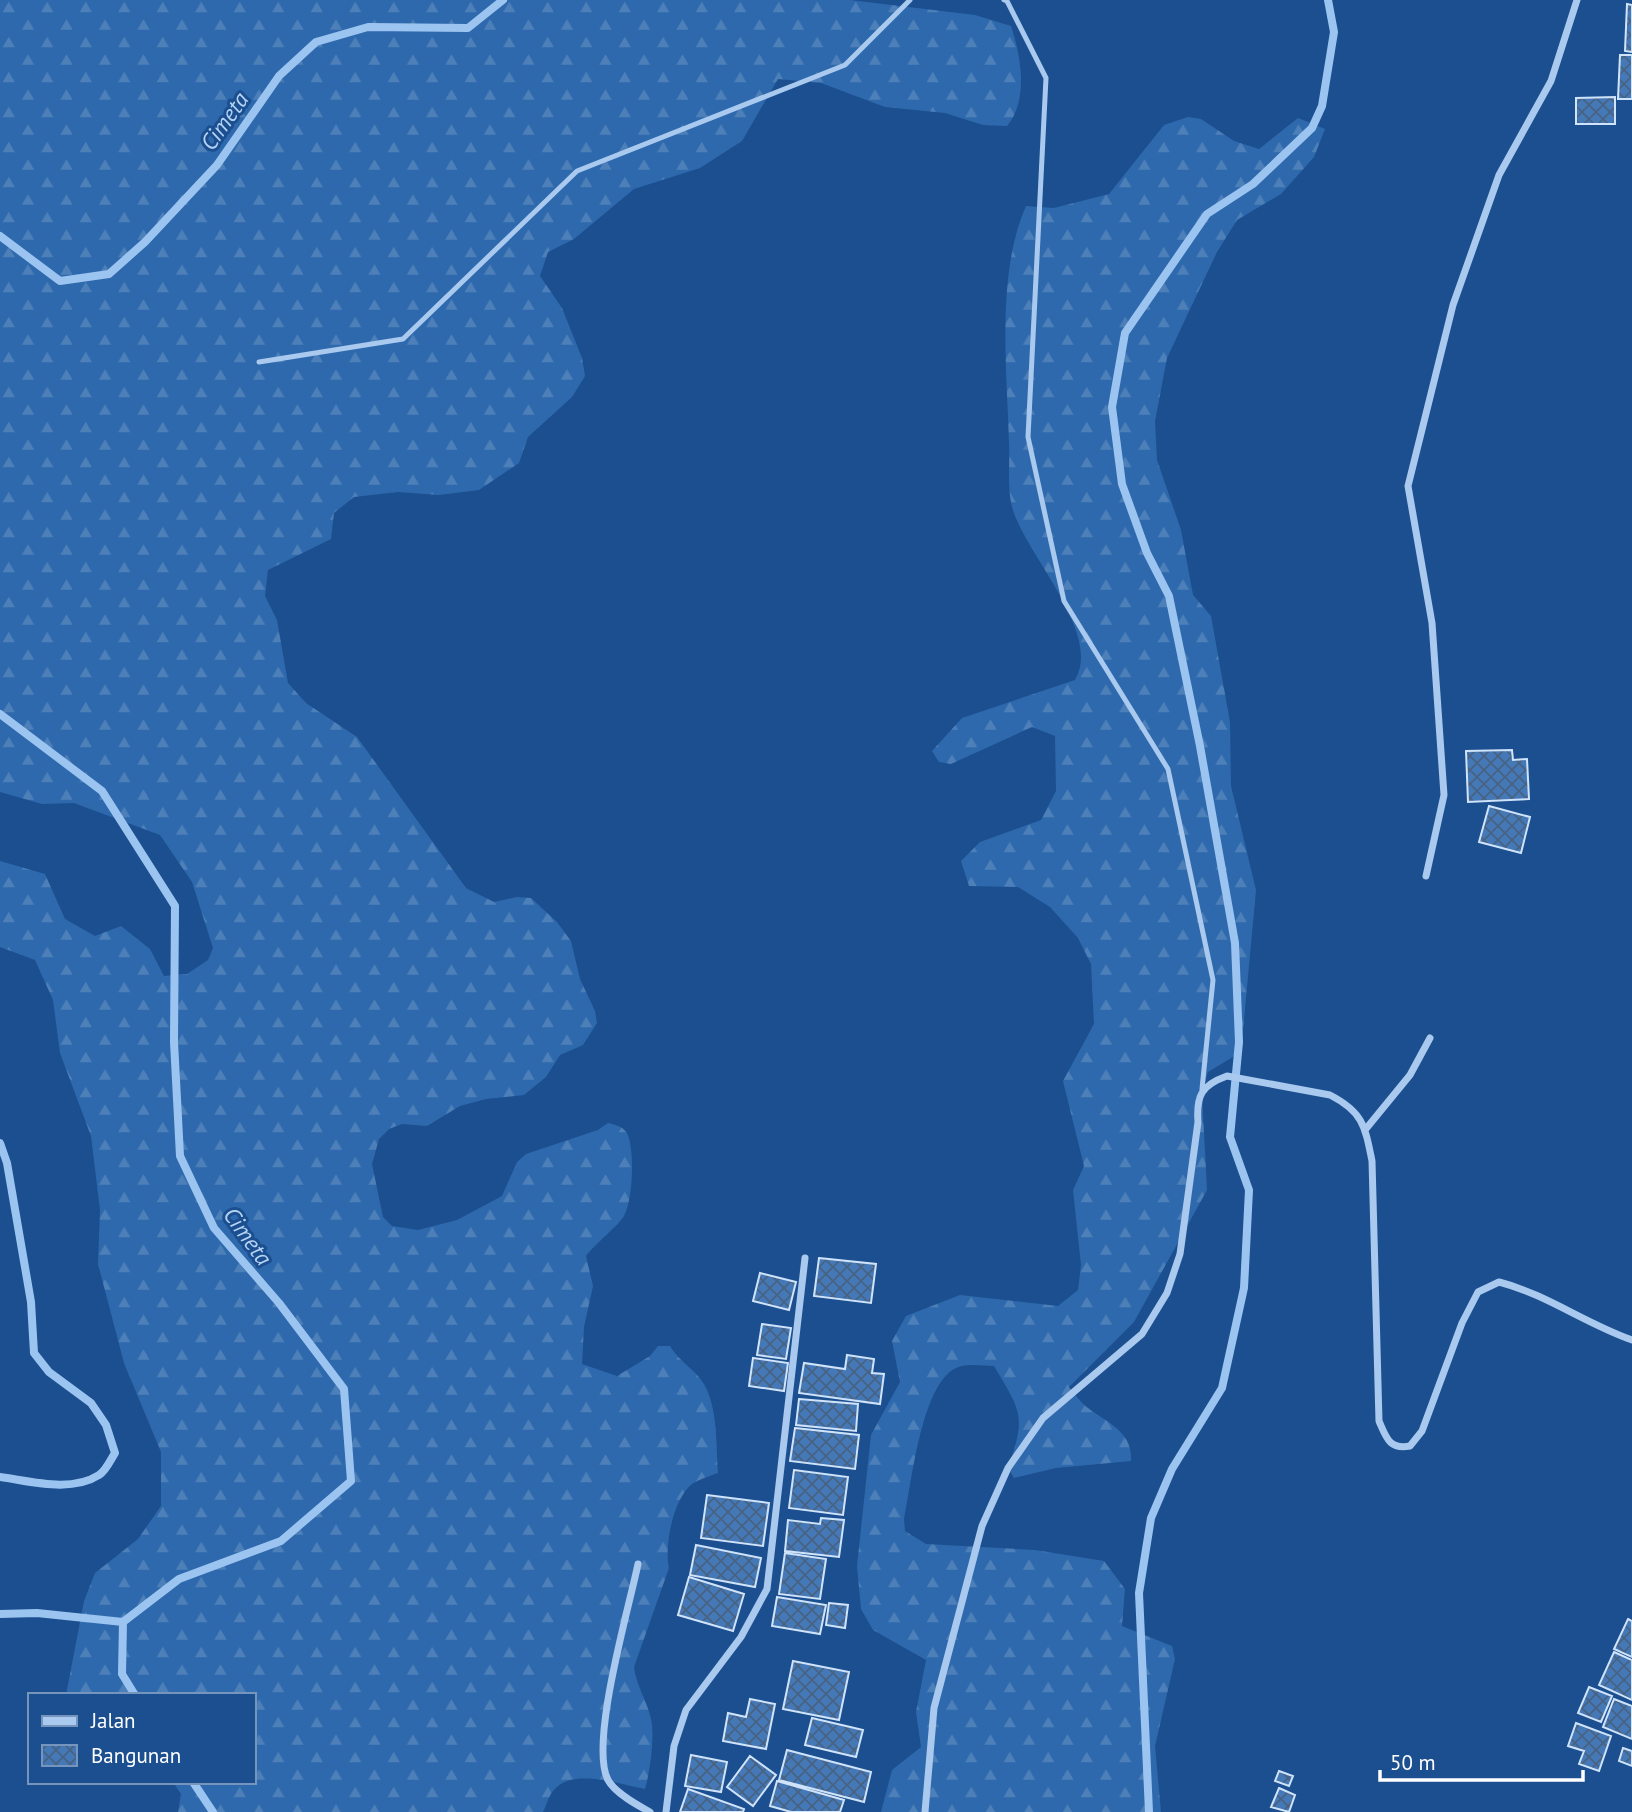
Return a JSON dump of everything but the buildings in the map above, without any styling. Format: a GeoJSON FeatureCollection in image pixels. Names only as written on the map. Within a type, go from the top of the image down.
{"type":"FeatureCollection","features":[{"type":"Feature","properties":{"kind":"street"},"geometry":{"type":"LineString","coordinates":[[1426,876],[1444,795],[1432,623],[1408,486],[1453,304],[1499,175],[1551,80],[1577,0]]}},
{"type":"Feature","properties":{"kind":"street"},"geometry":{"type":"LineString","coordinates":[[1366,1130],[1410,1075],[1430,1038]]}},
{"type":"Feature","properties":{"kind":"street"},"geometry":{"type":"LineString","coordinates":[[925,1812],[934,1707],[982,1526],[1008,1468],[1044,1418],[1142,1334],[1167,1293],[1180,1254],[1198,1122],[1196,1103],[1202,1089],[1227,1076],[1330,1095],[1354,1110],[1366,1130],[1372,1161],[1379,1421],[1391,1445],[1399,1448],[1410,1446],[1422,1430],[1462,1323],[1478,1292],[1499,1282],[1525,1289],[1607,1331],[1632,1340]]}},
{"type":"Feature","properties":{"kind":"street"},"geometry":{"type":"LineString","coordinates":[[666,1812],[674,1746],[686,1710],[741,1637],[767,1589],[805,1258]]}},
{"type":"Feature","properties":{"kind":"street"},"geometry":{"type":"LineString","coordinates":[[638,1564],[606,1713],[602,1761],[608,1782],[650,1812]]}},
{"type":"Feature","properties":{"kind":"lane"},"geometry":{"type":"LineString","coordinates":[[259,362],[403,339],[577,171],[845,65],[910,0]]}},
{"type":"Feature","properties":{"kind":"lane"},"geometry":{"type":"LineString","coordinates":[[1004,0],[1046,78],[1028,437],[1064,601],[1168,769],[1213,980],[1202,1089]]}},
{"type":"Feature","properties":{"kind":"green space"},"geometry":{"type":"Polygon","coordinates":[[[0,0],[850,0],[975,15],[1011,26],[1020,64],[1021,91],[1014,115],[1007,126],[983,125],[945,113],[885,107],[821,83],[778,79],[742,141],[700,168],[634,189],[574,239],[548,252],[540,276],[562,308],[582,358],[585,376],[572,397],[528,437],[519,463],[479,490],[439,495],[398,492],[354,497],[334,513],[331,539],[268,570],[265,596],[277,620],[288,683],[306,703],[357,737],[466,888],[494,902],[517,897],[531,898],[557,922],[571,941],[580,979],[595,1011],[597,1023],[583,1045],[560,1055],[546,1077],[524,1095],[486,1099],[460,1106],[427,1126],[402,1124],[389,1129],[379,1139],[372,1164],[383,1217],[392,1226],[418,1230],[457,1220],[502,1196],[517,1162],[526,1154],[598,1130],[608,1123],[621,1127],[627,1133],[632,1162],[627,1208],[621,1220],[586,1256],[593,1286],[584,1327],[582,1364],[617,1376],[650,1356],[658,1346],[670,1346],[700,1379],[709,1394],[716,1427],[718,1473],[692,1484],[685,1491],[675,1511],[669,1536],[669,1568],[634,1667],[652,1726],[649,1773],[645,1789],[600,1780],[576,1779],[554,1789],[543,1812],[178,1812],[181,1794],[174,1784],[256,1784],[256,1693],[66,1693],[84,1601],[95,1573],[138,1539],[161,1506],[161,1452],[124,1363],[98,1264],[100,1210],[91,1136],[60,1053],[53,1000],[35,960],[0,947],[0,861],[45,874],[65,919],[95,936],[121,926],[150,949],[164,976],[187,974],[208,960],[213,948],[192,882],[160,835],[74,803],[42,804],[0,792],[0,0]]]}},
{"type":"Feature","properties":{"kind":"green space"},"geometry":{"type":"Polygon","coordinates":[[[1188,117],[1201,119],[1234,141],[1259,149],[1298,118],[1325,129],[1314,157],[1281,194],[1237,220],[1217,252],[1167,358],[1155,421],[1157,460],[1181,530],[1193,595],[1211,616],[1230,722],[1231,786],[1256,890],[1241,1052],[1208,1072],[1202,1094],[1207,1190],[1134,1322],[1069,1387],[1085,1406],[1124,1435],[1131,1451],[1131,1461],[1056,1468],[1014,1478],[1008,1468],[1019,1425],[1011,1394],[994,1366],[960,1366],[944,1378],[926,1413],[904,1519],[905,1531],[926,1544],[1035,1550],[1104,1561],[1125,1589],[1122,1626],[1172,1646],[1175,1659],[1155,1746],[1161,1812],[881,1812],[892,1770],[921,1747],[916,1712],[926,1660],[873,1630],[861,1609],[857,1566],[871,1435],[900,1382],[892,1341],[906,1316],[960,1295],[1058,1306],[1078,1290],[1081,1265],[1073,1190],[1084,1166],[1063,1081],[1094,1024],[1091,964],[1078,938],[1050,907],[1018,887],[969,886],[961,861],[980,842],[1041,820],[1056,791],[1055,736],[1032,727],[951,764],[939,762],[932,751],[962,718],[1075,680],[1081,661],[1079,640],[1071,617],[1020,526],[1010,500],[1006,322],[1010,261],[1026,206],[1054,208],[1109,194],[1164,125],[1188,117]]]}},
{"type":"Feature","properties":{"kind":"waterway","name":"Cimeta"},"geometry":{"type":"LineString","coordinates":[[0,236],[60,281],[109,274],[145,242],[217,165],[279,76],[316,42],[368,27],[468,28],[503,0]]}},
{"type":"Feature","properties":{"kind":"waterway"},"geometry":{"type":"LineString","coordinates":[[1149,1812],[1139,1593],[1151,1518],[1172,1469],[1222,1388],[1244,1288],[1249,1190],[1230,1137],[1239,1042],[1235,943],[1200,746],[1169,596],[1147,553],[1122,484],[1112,407],[1125,333],[1207,214],[1253,184],[1312,128],[1322,106],[1334,32],[1328,0]]}},
{"type":"Feature","properties":{"kind":"waterway","name":"Cimeta"},"geometry":{"type":"LineString","coordinates":[[0,714],[102,791],[175,906],[174,1042],[180,1156],[214,1228],[279,1303],[344,1389],[351,1481],[281,1541],[179,1579],[123,1622],[122,1674],[134,1693]]}},
{"type":"Feature","properties":{"kind":"waterway"},"geometry":{"type":"LineString","coordinates":[[0,1143],[7,1163],[31,1302],[34,1353],[49,1372],[91,1403],[106,1425],[115,1453],[102,1473],[76,1483],[50,1484],[0,1477]]}},
{"type":"Feature","properties":{"kind":"waterway"},"geometry":{"type":"LineString","coordinates":[[0,1614],[37,1613],[123,1622]]}},
{"type":"Feature","properties":{"kind":"waterway","name":"Cimeta"},"geometry":{"type":"LineString","coordinates":[[194,1784],[213,1812]]}}]}
